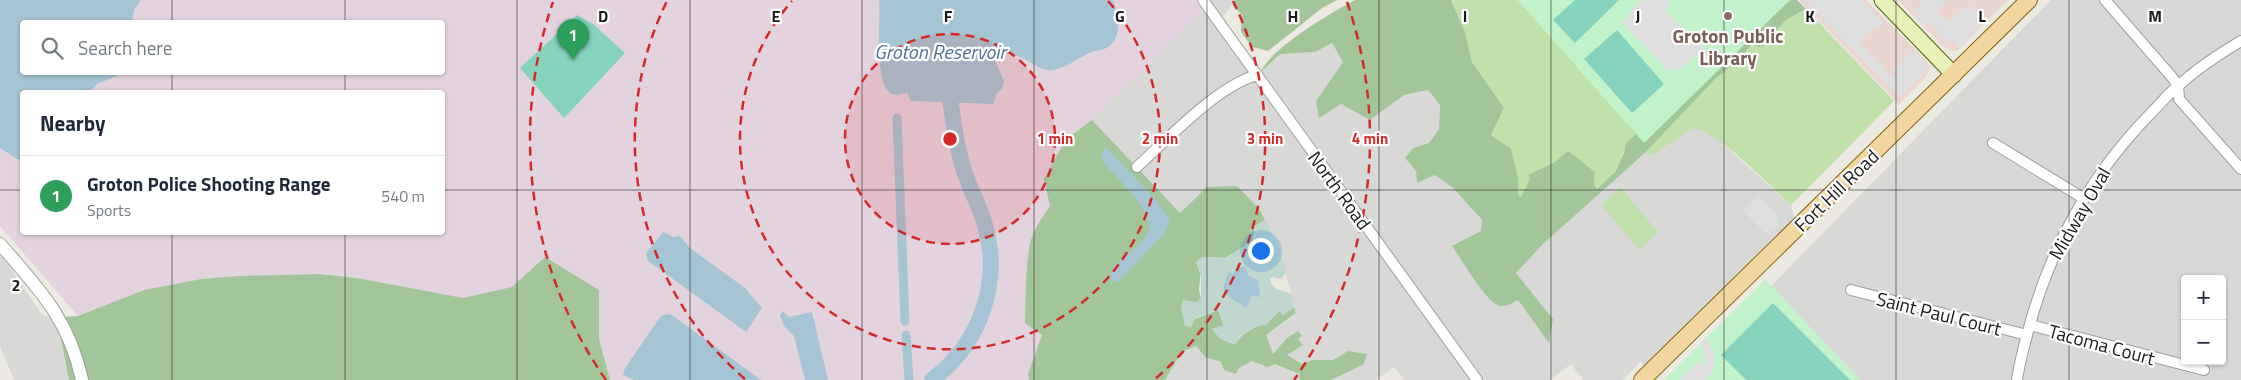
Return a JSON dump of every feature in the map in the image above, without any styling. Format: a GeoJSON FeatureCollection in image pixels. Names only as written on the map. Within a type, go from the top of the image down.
{"type":"FeatureCollection","features":[{"type":"Feature","properties":{"kind":"main road"},"geometry":{"type":"LineString","coordinates":[[1882,0],[1954,75]]}},
{"type":"Feature","properties":{"kind":"main road","name":"Fort Hill Road"},"geometry":{"type":"LineString","coordinates":[[1642,380],[2029,0]]}},
{"type":"Feature","properties":{"kind":"street","name":"North Road"},"geometry":{"type":"LineString","coordinates":[[1203,0],[1477,380]]}},
{"type":"Feature","properties":{"kind":"street"},"geometry":{"type":"LineString","coordinates":[[2105,0],[2178,86],[2179,100],[2241,169]]}},
{"type":"Feature","properties":{"kind":"street","name":"Midway Oval"},"geometry":{"type":"LineString","coordinates":[[2017,380],[2036,299],[2050,263],[2083,198],[2108,162],[2140,124],[2178,86],[2241,41]]}},
{"type":"Feature","properties":{"kind":"street"},"geometry":{"type":"LineString","coordinates":[[1137,167],[1227,90],[1241,81],[1257,75]]}},
{"type":"Feature","properties":{"kind":"street"},"geometry":{"type":"LineString","coordinates":[[1993,142],[2083,198]]}},
{"type":"Feature","properties":{"kind":"street"},"geometry":{"type":"LineString","coordinates":[[0,244],[42,290],[61,321],[74,352],[82,380]]}},
{"type":"Feature","properties":{"kind":"street","name":"Saint Paul Court"},"geometry":{"type":"LineString","coordinates":[[1851,290],[2028,330]]}},
{"type":"Feature","properties":{"kind":"street","name":"Tacoma Court"},"geometry":{"type":"LineString","coordinates":[[2028,330],[2204,370]]}},
{"type":"Feature","properties":{"kind":"shaded area"},"geometry":{"type":"Polygon","coordinates":[[[0,0],[1196,0],[1203,11],[1092,120],[1192,226],[1132,380],[602,380],[394,286],[357,278],[319,274],[201,279],[144,290],[78,316],[0,226],[0,0]]]}},
{"type":"Feature","properties":{"kind":"shaded area"},"geometry":{"type":"Polygon","coordinates":[[[1208,0],[1236,0],[1221,19],[1260,73],[1280,54],[1315,52],[1332,43],[1343,61],[1317,101],[1341,104],[1370,120],[1404,95],[1428,90],[1440,105],[1439,129],[1429,143],[1413,148],[1405,158],[1416,171],[1417,183],[1435,175],[1450,185],[1482,221],[1482,231],[1453,246],[1518,299],[1549,342],[1553,319],[1516,273],[1543,244],[1646,152],[1651,156],[1691,129],[1695,128],[1716,138],[1791,205],[1796,222],[1644,367],[1641,361],[1623,380],[1583,380],[1571,364],[1550,380],[1480,380],[1409,277],[1264,75],[1261,78],[1208,0]]]}},
{"type":"Feature","properties":{"kind":"shaded area"},"geometry":{"type":"Polygon","coordinates":[[[1641,0],[1666,0],[1671,5],[1666,9],[1667,12],[1711,56],[1704,62],[1696,55],[1679,71],[1675,68],[1670,72],[1622,23],[1641,0]]]}},
{"type":"Feature","properties":{"kind":"shaded area"},"geometry":{"type":"Polygon","coordinates":[[[1799,0],[1866,0],[1926,61],[1930,68],[1926,77],[1899,104],[1799,0]]]}},
{"type":"Feature","properties":{"kind":"shaded area"},"geometry":{"type":"Polygon","coordinates":[[[1805,0],[1861,0],[1884,23],[1877,29],[1874,26],[1859,42],[1892,76],[1896,75],[1892,71],[1913,50],[1926,63],[1927,70],[1899,97],[1805,0]]]}},
{"type":"Feature","properties":{"kind":"shaded area"},"geometry":{"type":"Polygon","coordinates":[[[1898,0],[2008,0],[1958,50],[1954,51],[1944,47],[1898,0]]]}},
{"type":"Feature","properties":{"kind":"shaded area"},"geometry":{"type":"Polygon","coordinates":[[[1920,0],[1947,0],[1937,12],[1948,22],[1963,8],[1966,9],[1970,5],[1982,17],[1977,22],[1982,26],[1970,35],[1960,48],[1952,40],[1947,44],[1936,33],[1939,28],[1925,23],[1922,25],[1914,17],[1920,13],[1915,9],[1922,3],[1920,0]]]}},
{"type":"Feature","properties":{"kind":"shaded area"},"geometry":{"type":"Polygon","coordinates":[[[2051,0],[2241,0],[2241,380],[1860,380],[1771,286],[2051,0]]]}},
{"type":"Feature","properties":{"kind":"shaded area"},"geometry":{"type":"Polygon","coordinates":[[[1203,11],[1215,23],[1273,108],[1471,380],[1404,380],[1394,367],[1376,380],[1165,380],[1182,352],[1196,346],[1205,357],[1221,362],[1241,361],[1266,335],[1296,314],[1280,250],[1207,187],[1180,213],[1092,120],[1203,11]]]}},
{"type":"Feature","properties":{"kind":"shaded area"},"geometry":{"type":"Polygon","coordinates":[[[1758,195],[1780,218],[1776,222],[1779,225],[1772,232],[1770,230],[1766,234],[1742,210],[1758,195]]]}},
{"type":"Feature","properties":{"kind":"shaded area"},"geometry":{"type":"Polygon","coordinates":[[[1265,220],[1280,250],[1286,273],[1281,279],[1273,277],[1270,279],[1271,283],[1284,292],[1291,293],[1294,307],[1283,315],[1279,311],[1266,325],[1261,325],[1248,331],[1235,345],[1220,339],[1212,329],[1224,325],[1218,310],[1195,318],[1191,327],[1185,326],[1181,308],[1183,300],[1198,302],[1201,298],[1201,277],[1196,262],[1202,257],[1225,258],[1253,241],[1255,226],[1265,220]]]}},
{"type":"Feature","properties":{"kind":"shaded area"},"geometry":{"type":"Polygon","coordinates":[[[0,256],[8,264],[42,315],[53,318],[60,334],[69,380],[14,380],[0,346],[0,256]]]}},
{"type":"Feature","properties":{"kind":"shaded area"},"geometry":{"type":"Polygon","coordinates":[[[1706,337],[1715,355],[1711,373],[1706,380],[1680,380],[1698,361],[1702,365],[1705,364],[1704,351],[1700,343],[1706,337]]]}},
{"type":"Feature","properties":{"kind":"green space"},"geometry":{"type":"Polygon","coordinates":[[[1236,0],[1337,0],[1322,8],[1268,51],[1252,47],[1241,32],[1242,15],[1232,5],[1236,0]]]}},
{"type":"Feature","properties":{"kind":"green space"},"geometry":{"type":"Polygon","coordinates":[[[1355,0],[1451,0],[1465,32],[1472,62],[1504,108],[1491,135],[1511,149],[1518,178],[1518,194],[1521,197],[1530,178],[1528,175],[1555,162],[1568,151],[1595,172],[1594,184],[1597,189],[1616,171],[1626,143],[1636,134],[1627,124],[1772,0],[1797,0],[1806,9],[1786,20],[1763,46],[1757,47],[1753,44],[1746,50],[1745,56],[1716,78],[1646,152],[1543,244],[1516,273],[1553,319],[1549,343],[1518,300],[1500,306],[1488,297],[1452,246],[1481,231],[1482,220],[1452,187],[1435,175],[1417,183],[1416,171],[1405,158],[1413,148],[1429,143],[1439,129],[1440,105],[1428,90],[1404,95],[1370,120],[1341,104],[1319,118],[1316,101],[1343,62],[1332,43],[1315,52],[1280,54],[1260,73],[1266,63],[1288,42],[1317,22],[1355,0]]]}},
{"type":"Feature","properties":{"kind":"green space"},"geometry":{"type":"Polygon","coordinates":[[[1451,0],[1518,0],[1636,134],[1626,146],[1617,169],[1597,189],[1568,152],[1555,162],[1529,175],[1530,178],[1521,197],[1518,194],[1518,178],[1491,135],[1504,108],[1472,62],[1465,32],[1451,0]]]}},
{"type":"Feature","properties":{"kind":"green space"},"geometry":{"type":"Polygon","coordinates":[[[1518,0],[1790,0],[1644,143],[1518,0]]]}},
{"type":"Feature","properties":{"kind":"green space"},"geometry":{"type":"Polygon","coordinates":[[[1575,0],[1619,0],[1575,43],[1553,20],[1575,0]]]}},
{"type":"Feature","properties":{"kind":"green space"},"geometry":{"type":"Polygon","coordinates":[[[1806,9],[1894,101],[1791,205],[1727,147],[1701,130],[1691,129],[1651,156],[1646,152],[1716,78],[1745,56],[1746,50],[1754,43],[1755,46],[1763,46],[1786,20],[1806,9]]]}},
{"type":"Feature","properties":{"kind":"green space"},"geometry":{"type":"Polygon","coordinates":[[[577,15],[593,24],[625,53],[564,118],[520,68],[577,15]]]}},
{"type":"Feature","properties":{"kind":"green space"},"geometry":{"type":"Polygon","coordinates":[[[1617,30],[1664,84],[1632,113],[1584,59],[1617,30]]]}},
{"type":"Feature","properties":{"kind":"green space"},"geometry":{"type":"Polygon","coordinates":[[[1092,120],[1180,213],[1207,187],[1237,186],[1259,209],[1265,220],[1255,226],[1253,241],[1225,258],[1202,257],[1199,290],[1201,298],[1198,302],[1195,319],[1218,310],[1224,326],[1212,329],[1241,336],[1258,325],[1266,325],[1280,310],[1283,315],[1294,307],[1296,313],[1266,335],[1273,354],[1287,338],[1298,331],[1302,336],[1298,339],[1303,345],[1287,355],[1302,364],[1313,360],[1333,360],[1348,351],[1367,354],[1364,364],[1331,380],[1299,380],[1300,374],[1275,364],[1267,367],[1252,361],[1239,368],[1236,374],[1224,370],[1221,362],[1205,357],[1196,346],[1182,352],[1165,380],[1029,380],[1028,374],[1042,335],[1025,323],[1026,273],[1031,239],[1050,206],[1044,179],[1066,139],[1092,120]]]}},
{"type":"Feature","properties":{"kind":"green space"},"geometry":{"type":"Polygon","coordinates":[[[1620,187],[1658,232],[1639,250],[1602,205],[1620,187]]]}},
{"type":"Feature","properties":{"kind":"green space"},"geometry":{"type":"Polygon","coordinates":[[[545,257],[599,290],[599,339],[610,380],[69,380],[60,334],[53,318],[78,316],[144,290],[201,279],[239,276],[319,274],[357,278],[463,298],[512,287],[545,257]]]}},
{"type":"Feature","properties":{"kind":"green space"},"geometry":{"type":"Polygon","coordinates":[[[1765,279],[1860,380],[1664,380],[1765,279]]]}},
{"type":"Feature","properties":{"kind":"green space"},"geometry":{"type":"Polygon","coordinates":[[[1773,303],[1850,380],[1746,380],[1721,355],[1773,303]]]}},
{"type":"Feature","properties":{"kind":"water"},"geometry":{"type":"Polygon","coordinates":[[[0,0],[141,0],[134,10],[132,20],[20,20],[20,75],[119,75],[97,84],[92,90],[20,90],[20,161],[0,148],[0,0]]]}},
{"type":"Feature","properties":{"kind":"water","name":"Groton Reservoir"},"geometry":{"type":"Polygon","coordinates":[[[879,0],[1113,0],[1117,13],[1118,28],[1114,41],[1109,46],[1102,50],[1091,52],[1063,67],[1053,70],[1040,68],[1012,54],[992,54],[1004,81],[1002,89],[997,93],[993,104],[911,101],[907,93],[892,94],[886,88],[882,78],[879,50],[879,0]]]}},
{"type":"Feature","properties":{"kind":"water"},"geometry":{"type":"Polygon","coordinates":[[[1107,148],[1156,200],[1170,220],[1165,233],[1117,283],[1111,280],[1112,273],[1122,259],[1144,239],[1149,225],[1147,217],[1137,200],[1103,162],[1101,156],[1107,148]]]}},
{"type":"Feature","properties":{"kind":"water"},"geometry":{"type":"Polygon","coordinates":[[[663,232],[673,237],[680,236],[690,248],[745,288],[762,308],[746,332],[648,261],[646,253],[663,232]]]}},
{"type":"Feature","properties":{"kind":"water"},"geometry":{"type":"Polygon","coordinates":[[[1245,266],[1249,276],[1258,280],[1260,298],[1255,295],[1251,297],[1248,306],[1245,308],[1230,297],[1223,288],[1228,272],[1233,274],[1237,268],[1245,266]]]}},
{"type":"Feature","properties":{"kind":"water"},"geometry":{"type":"Polygon","coordinates":[[[783,311],[789,317],[812,312],[828,380],[805,380],[794,336],[784,326],[780,315],[783,311]]]}},
{"type":"Feature","properties":{"kind":"water"},"geometry":{"type":"Polygon","coordinates":[[[668,314],[761,380],[634,380],[623,375],[625,368],[661,316],[668,314]]]}},
{"type":"Feature","properties":{"kind":"waterway"},"geometry":{"type":"LineString","coordinates":[[932,380],[949,365],[963,348],[974,330],[983,310],[991,268],[990,247],[985,225],[965,175],[958,147],[952,115],[949,82]]}},
{"type":"Feature","properties":{"kind":"waterway"},"geometry":{"type":"LineString","coordinates":[[897,118],[905,321]]}},
{"type":"Feature","properties":{"kind":"waterway"},"geometry":{"type":"LineString","coordinates":[[906,335],[909,380]]}},
{"type":"Feature","properties":{"kind":"place","name":"Groton Public Library"},"geometry":{"type":"Point","coordinates":[1728,16]}},
{"type":"Feature","properties":{"kind":"place","name":"Groton Police Shooting Range"},"geometry":{"type":"Point","coordinates":[573,60]}}]}
